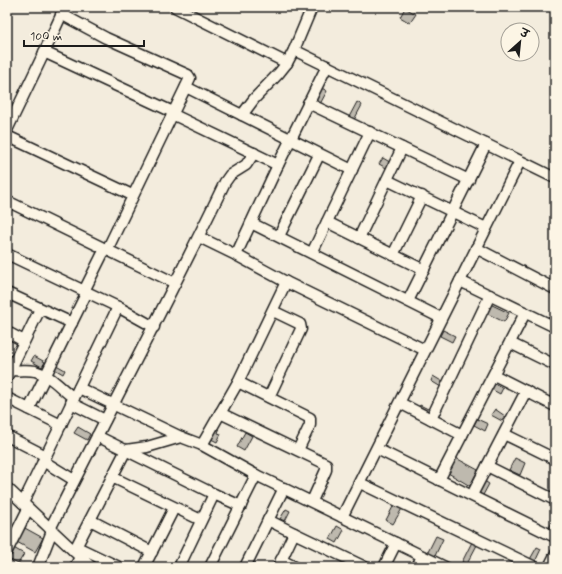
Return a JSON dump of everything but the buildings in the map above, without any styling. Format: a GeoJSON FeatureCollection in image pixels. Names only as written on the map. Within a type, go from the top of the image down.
{"type":"FeatureCollection","features":[{"type":"Feature","properties":{"kind":"street"},"geometry":{"type":"LineString","coordinates":[[175,7],[287,63]]}},
{"type":"Feature","properties":{"kind":"street"},"geometry":{"type":"LineString","coordinates":[[242,115],[254,99],[287,63],[294,50],[308,8]]}},
{"type":"Feature","properties":{"kind":"street"},"geometry":{"type":"LineString","coordinates":[[7,130],[63,11],[106,38],[188,75],[190,78],[29,409]]}},
{"type":"Feature","properties":{"kind":"street"},"geometry":{"type":"LineString","coordinates":[[294,50],[555,178]]}},
{"type":"Feature","properties":{"kind":"street"},"geometry":{"type":"LineString","coordinates":[[44,52],[278,165]]}},
{"type":"Feature","properties":{"kind":"street"},"geometry":{"type":"LineString","coordinates":[[236,255],[290,139],[327,66]]}},
{"type":"Feature","properties":{"kind":"street"},"geometry":{"type":"LineString","coordinates":[[186,87],[352,170]]}},
{"type":"Feature","properties":{"kind":"street"},"geometry":{"type":"LineString","coordinates":[[308,103],[469,180]]}},
{"type":"Feature","properties":{"kind":"street"},"geometry":{"type":"LineString","coordinates":[[312,253],[370,132]]}},
{"type":"Feature","properties":{"kind":"street"},"geometry":{"type":"LineString","coordinates":[[7,136],[132,195]]}},
{"type":"Feature","properties":{"kind":"street"},"geometry":{"type":"LineString","coordinates":[[408,301],[486,144]]}},
{"type":"Feature","properties":{"kind":"street"},"geometry":{"type":"LineString","coordinates":[[359,238],[402,148]]}},
{"type":"Feature","properties":{"kind":"street"},"geometry":{"type":"LineString","coordinates":[[38,567],[51,530],[74,480],[154,326],[225,182],[230,175],[246,165],[254,153]]}},
{"type":"Feature","properties":{"kind":"street"},"geometry":{"type":"LineString","coordinates":[[279,236],[319,154]]}},
{"type":"Feature","properties":{"kind":"street"},"geometry":{"type":"LineString","coordinates":[[342,517],[520,161]]}},
{"type":"Feature","properties":{"kind":"street"},"geometry":{"type":"LineString","coordinates":[[387,180],[486,228]]}},
{"type":"Feature","properties":{"kind":"street"},"geometry":{"type":"LineString","coordinates":[[393,255],[422,196]]}},
{"type":"Feature","properties":{"kind":"street"},"geometry":{"type":"LineString","coordinates":[[7,201],[175,283]]}},
{"type":"Feature","properties":{"kind":"street"},"geometry":{"type":"LineString","coordinates":[[327,222],[424,270]]}},
{"type":"Feature","properties":{"kind":"street"},"geometry":{"type":"LineString","coordinates":[[251,223],[441,318]]}},
{"type":"Feature","properties":{"kind":"street"},"geometry":{"type":"LineString","coordinates":[[199,236],[286,282],[425,350]]}},
{"type":"Feature","properties":{"kind":"street"},"geometry":{"type":"LineString","coordinates":[[476,248],[555,289]]}},
{"type":"Feature","properties":{"kind":"street"},"geometry":{"type":"LineString","coordinates":[[7,254],[118,307],[154,326]]}},
{"type":"Feature","properties":{"kind":"street"},"geometry":{"type":"LineString","coordinates":[[460,281],[555,326]]}},
{"type":"Feature","properties":{"kind":"street"},"geometry":{"type":"LineString","coordinates":[[202,445],[238,382],[286,282]]}},
{"type":"Feature","properties":{"kind":"street"},"geometry":{"type":"LineString","coordinates":[[7,293],[72,323]]}},
{"type":"Feature","properties":{"kind":"street"},"geometry":{"type":"LineString","coordinates":[[431,419],[490,295]]}},
{"type":"Feature","properties":{"kind":"street"},"geometry":{"type":"LineString","coordinates":[[7,551],[44,458],[118,307]]}},
{"type":"Feature","properties":{"kind":"street"},"geometry":{"type":"LineString","coordinates":[[8,372],[40,309]]}},
{"type":"Feature","properties":{"kind":"street"},"geometry":{"type":"LineString","coordinates":[[270,397],[301,329],[300,324],[272,311]]}},
{"type":"Feature","properties":{"kind":"street"},"geometry":{"type":"LineString","coordinates":[[439,480],[525,313]]}},
{"type":"Feature","properties":{"kind":"street"},"geometry":{"type":"LineString","coordinates":[[7,332],[24,341]]}},
{"type":"Feature","properties":{"kind":"street"},"geometry":{"type":"LineString","coordinates":[[510,343],[555,365]]}},
{"type":"Feature","properties":{"kind":"street"},"geometry":{"type":"LineString","coordinates":[[8,372],[30,370],[46,375],[73,401],[106,420]]}},
{"type":"Feature","properties":{"kind":"street"},"geometry":{"type":"LineString","coordinates":[[494,375],[555,406]]}},
{"type":"Feature","properties":{"kind":"street"},"geometry":{"type":"LineString","coordinates":[[238,382],[310,418],[310,425],[298,450]]}},
{"type":"Feature","properties":{"kind":"street"},"geometry":{"type":"LineString","coordinates":[[79,388],[181,438],[202,445],[256,475],[445,567]]}},
{"type":"Feature","properties":{"kind":"street"},"geometry":{"type":"LineString","coordinates":[[472,495],[526,391]]}},
{"type":"Feature","properties":{"kind":"street"},"geometry":{"type":"LineString","coordinates":[[7,398],[61,425]]}},
{"type":"Feature","properties":{"kind":"street"},"geometry":{"type":"LineString","coordinates":[[400,403],[462,435]]}},
{"type":"Feature","properties":{"kind":"street"},"geometry":{"type":"LineString","coordinates":[[220,413],[324,462],[327,465],[326,470],[312,501]]}},
{"type":"Feature","properties":{"kind":"street"},"geometry":{"type":"LineString","coordinates":[[504,434],[555,459]]}},
{"type":"Feature","properties":{"kind":"street"},"geometry":{"type":"LineString","coordinates":[[7,436],[44,458],[74,480]]}},
{"type":"Feature","properties":{"kind":"street"},"geometry":{"type":"LineString","coordinates":[[96,436],[241,506]]}},
{"type":"Feature","properties":{"kind":"street"},"geometry":{"type":"LineString","coordinates":[[126,450],[147,447],[181,438]]}},
{"type":"Feature","properties":{"kind":"street"},"geometry":{"type":"LineString","coordinates":[[377,449],[555,537]]}},
{"type":"Feature","properties":{"kind":"street"},"geometry":{"type":"LineString","coordinates":[[75,567],[77,552],[90,520],[126,450]]}},
{"type":"Feature","properties":{"kind":"street"},"geometry":{"type":"LineString","coordinates":[[488,466],[555,500]]}},
{"type":"Feature","properties":{"kind":"street"},"geometry":{"type":"LineString","coordinates":[[210,567],[256,475]]}},
{"type":"Feature","properties":{"kind":"street"},"geometry":{"type":"LineString","coordinates":[[112,477],[201,520]]}},
{"type":"Feature","properties":{"kind":"street"},"geometry":{"type":"LineString","coordinates":[[360,483],[535,567]]}},
{"type":"Feature","properties":{"kind":"street"},"geometry":{"type":"LineString","coordinates":[[7,488],[51,530],[77,552],[91,567]]}},
{"type":"Feature","properties":{"kind":"street"},"geometry":{"type":"LineString","coordinates":[[244,567],[284,488]]}},
{"type":"Feature","properties":{"kind":"street"},"geometry":{"type":"LineString","coordinates":[[178,567],[214,494]]}},
{"type":"Feature","properties":{"kind":"street"},"geometry":{"type":"LineString","coordinates":[[144,567],[174,508]]}},
{"type":"Feature","properties":{"kind":"street"},"geometry":{"type":"LineString","coordinates":[[90,520],[152,552]]}},
{"type":"Feature","properties":{"kind":"street"},"geometry":{"type":"LineString","coordinates":[[268,520],[365,567]]}},
{"type":"Feature","properties":{"kind":"street"},"geometry":{"type":"LineString","coordinates":[[294,533],[280,564],[295,567]]}},
{"type":"Feature","properties":{"kind":"street"},"geometry":{"type":"LineString","coordinates":[[384,567],[396,543]]}},
{"type":"Feature","properties":{"kind":"street"},"geometry":{"type":"LineString","coordinates":[[77,552],[119,567]]}},
{"type":"Feature","properties":{"kind":"street"},"geometry":{"type":"LineString","coordinates":[[417,567],[422,556]]}},
{"type":"Feature","properties":{"kind":"street"},"geometry":{"type":"LineString","coordinates":[[550,567],[555,556]]}}]}
